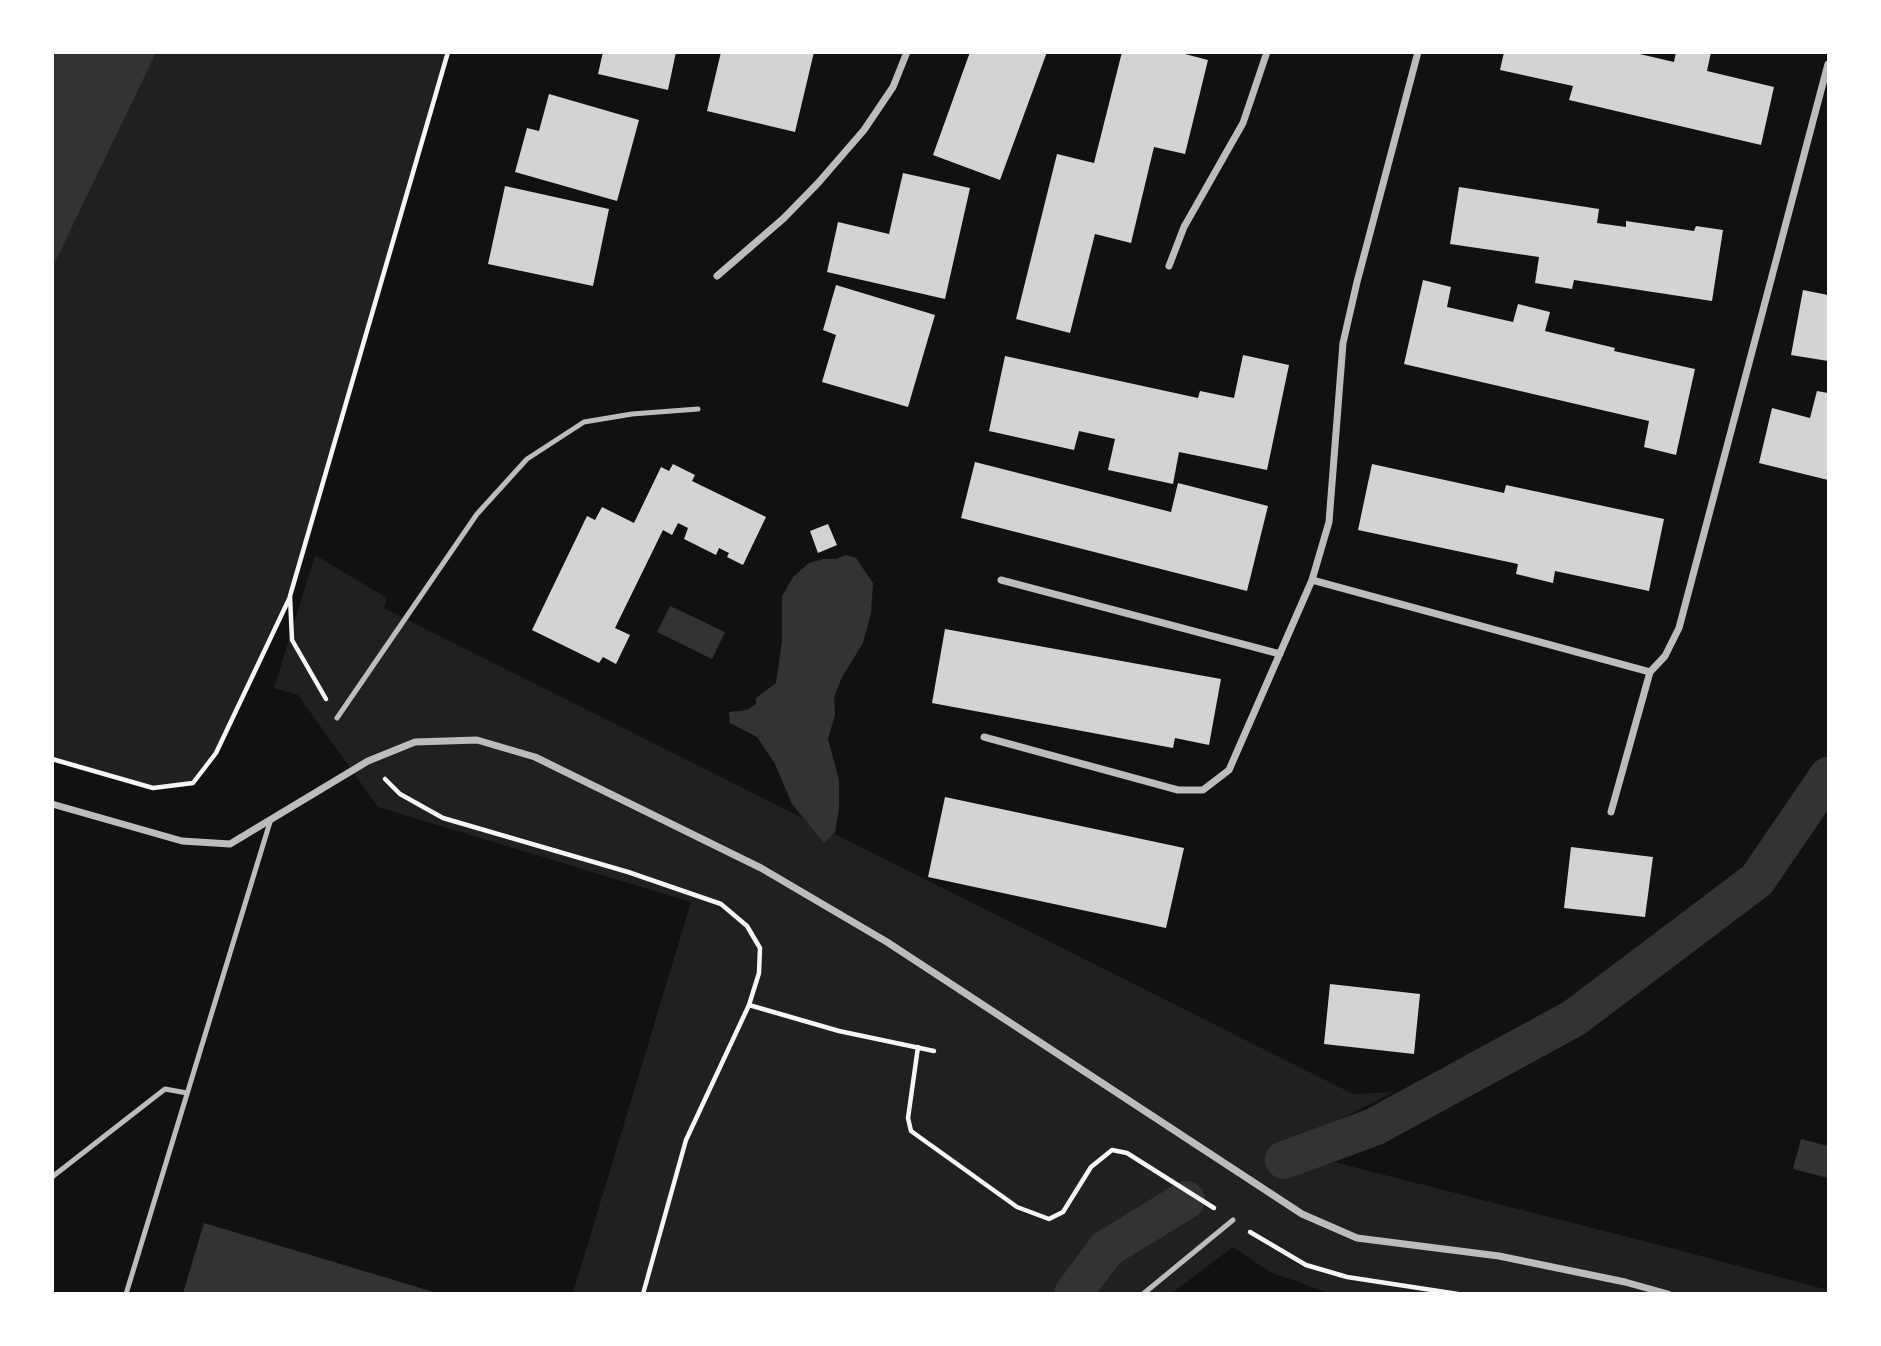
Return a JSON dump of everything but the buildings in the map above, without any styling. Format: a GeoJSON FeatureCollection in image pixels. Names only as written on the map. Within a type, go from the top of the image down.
{"type":"FeatureCollection","features":[{"type":"Feature","properties":{"kind":"street"},"geometry":{"type":"LineString","coordinates":[[717,276],[783,218],[819,182],[864,130],[893,87],[907,52]]}},
{"type":"Feature","properties":{"kind":"street"},"geometry":{"type":"LineString","coordinates":[[1169,267],[1184,227],[1242,122],[1266,52]]}},
{"type":"Feature","properties":{"kind":"street"},"geometry":{"type":"LineString","coordinates":[[984,737],[1178,790],[1203,790],[1229,769],[1312,580],[1329,522],[1343,342],[1418,52]]}},
{"type":"Feature","properties":{"kind":"street"},"geometry":{"type":"LineString","coordinates":[[1611,811],[1650,672],[1665,656],[1679,628],[1829,64]]}},
{"type":"Feature","properties":{"kind":"street"},"geometry":{"type":"LineString","coordinates":[[1001,580],[1280,654]]}},
{"type":"Feature","properties":{"kind":"street"},"geometry":{"type":"LineString","coordinates":[[1312,580],[1650,672]]}},
{"type":"Feature","properties":{"kind":"street"},"geometry":{"type":"LineString","coordinates":[[52,804],[182,841],[230,844],[368,761],[415,742],[477,740],[535,757],[761,868],[887,942],[1303,1214],[1356,1238],[1499,1256],[1668,1293]]}},
{"type":"Feature","properties":{"kind":"lane"},"geometry":{"type":"LineString","coordinates":[[337,718],[477,514],[527,459],[584,422],[632,414],[698,409]]}},
{"type":"Feature","properties":{"kind":"lane"},"geometry":{"type":"LineString","coordinates":[[126,1293],[270,822]]}},
{"type":"Feature","properties":{"kind":"lane"},"geometry":{"type":"LineString","coordinates":[[52,1177],[166,1089],[187,1093]]}},
{"type":"Feature","properties":{"kind":"lane"},"geometry":{"type":"LineString","coordinates":[[1143,1293],[1233,1220]]}},
{"type":"Feature","properties":{"kind":"path"},"geometry":{"type":"LineString","coordinates":[[52,759],[153,788],[193,783],[216,753],[290,596],[448,52]]}},
{"type":"Feature","properties":{"kind":"path"},"geometry":{"type":"LineString","coordinates":[[290,596],[292,640],[337,718]]}},
{"type":"Feature","properties":{"kind":"path"},"geometry":{"type":"LineString","coordinates":[[368,761],[400,794],[443,818],[628,872],[721,904],[747,926],[760,948],[759,973],[749,1005],[686,1140],[643,1293]]}},
{"type":"Feature","properties":{"kind":"path"},"geometry":{"type":"LineString","coordinates":[[749,1005],[839,1031],[934,1051]]}},
{"type":"Feature","properties":{"kind":"path"},"geometry":{"type":"LineString","coordinates":[[918,1047],[908,1118],[911,1131],[1017,1206],[1049,1219],[1063,1212],[1091,1167],[1112,1150],[1127,1153],[1265,1243],[1306,1265],[1346,1277],[1458,1293]]}},
{"type":"Feature","properties":{"kind":"shaded area"},"geometry":{"type":"Polygon","coordinates":[[[52,53],[156,53],[53,266],[52,53]]]}},
{"type":"Feature","properties":{"kind":"shaded area"},"geometry":{"type":"Polygon","coordinates":[[[156,53],[448,53],[290,596],[216,753],[193,783],[153,788],[53,759],[52,266],[156,53]]]}},
{"type":"Feature","properties":{"kind":"shaded area"},"geometry":{"type":"Polygon","coordinates":[[[315,555],[387,598],[384,608],[1353,1094],[1393,1092],[1283,1149],[1667,1247],[1828,1290],[1828,1293],[1329,1293],[1270,1272],[1233,1247],[1172,1293],[573,1293],[691,902],[378,807],[298,695],[274,688],[315,555]]]}},
{"type":"Feature","properties":{"kind":"shaded area"},"geometry":{"type":"Polygon","coordinates":[[[846,555],[856,558],[873,583],[871,613],[863,643],[842,677],[834,697],[835,715],[828,739],[839,780],[839,809],[835,832],[824,843],[792,804],[775,764],[757,737],[730,723],[729,712],[747,710],[756,704],[756,698],[776,683],[782,641],[782,596],[793,577],[809,563],[846,555]]]}},
{"type":"Feature","properties":{"kind":"shaded area"},"geometry":{"type":"Polygon","coordinates":[[[670,606],[725,632],[712,659],[657,632],[670,606]]]}},
{"type":"Feature","properties":{"kind":"shaded area"},"geometry":{"type":"Polygon","coordinates":[[[1801,1139],[1828,1146],[1828,1178],[1793,1169],[1801,1139]]]}},
{"type":"Feature","properties":{"kind":"shaded area"},"geometry":{"type":"Polygon","coordinates":[[[204,1223],[437,1293],[183,1293],[204,1223]]]}},
{"type":"Feature","properties":{"kind":"waterway"},"geometry":{"type":"LineString","coordinates":[[1284,1160],[1374,1127],[1574,1018],[1757,880],[1828,776]]}},
{"type":"Feature","properties":{"kind":"waterway"},"geometry":{"type":"LineString","coordinates":[[1073,1294],[1106,1249],[1186,1200]]}}]}
